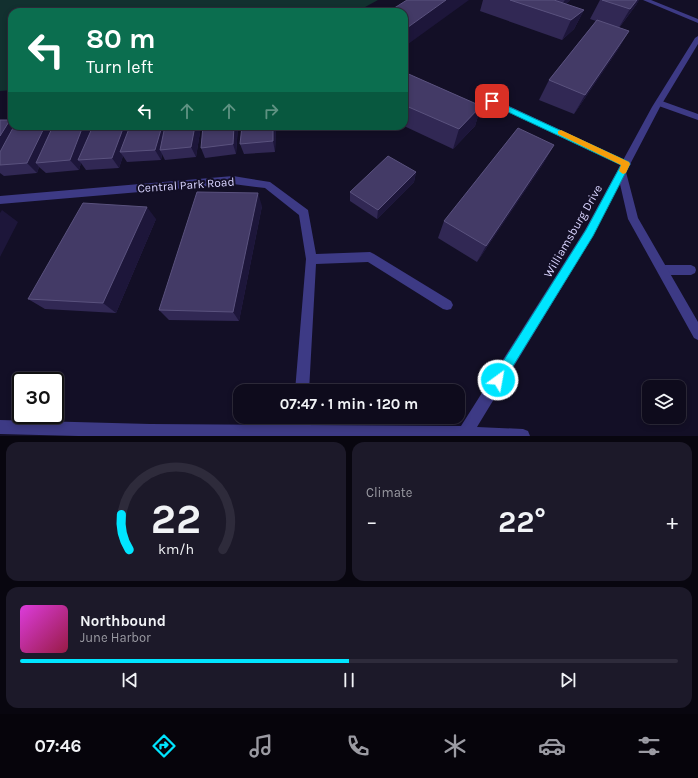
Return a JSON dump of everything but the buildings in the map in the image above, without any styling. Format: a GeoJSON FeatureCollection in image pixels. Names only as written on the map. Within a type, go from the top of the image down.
{"type":"FeatureCollection","features":[{"type":"Feature","properties":{"kind":"street"},"geometry":{"type":"LineString","coordinates":[[646,0],[698,21]]}},
{"type":"Feature","properties":{"kind":"street","name":"Williamsburg Drive"},"geometry":{"type":"LineString","coordinates":[[465,433],[589,233],[659,103],[697,43]]}},
{"type":"Feature","properties":{"kind":"street"},"geometry":{"type":"LineString","coordinates":[[492,101],[624,168],[633,219],[698,334]]}},
{"type":"Feature","properties":{"kind":"street"},"geometry":{"type":"LineString","coordinates":[[659,103],[698,117]]}},
{"type":"Feature","properties":{"kind":"street","name":"Central Park Road"},"geometry":{"type":"LineString","coordinates":[[0,200],[234,180],[267,185],[304,213],[312,259],[303,384]]}},
{"type":"Feature","properties":{"kind":"street"},"geometry":{"type":"LineString","coordinates":[[312,259],[370,257],[448,305]]}},
{"type":"Feature","properties":{"kind":"street"},"geometry":{"type":"LineString","coordinates":[[663,270],[692,270]]}},
{"type":"Feature","properties":{"kind":"street"},"geometry":{"type":"LineString","coordinates":[[299,432],[300,424]]}},
{"type":"Feature","properties":{"kind":"street"},"geometry":{"type":"LineString","coordinates":[[0,426],[150,430],[465,433],[523,436]]}},
{"type":"Feature","properties":{"kind":"green space"},"geometry":{"type":"Polygon","coordinates":[[[0,0],[378,0],[363,8],[8,8],[8,90],[0,91],[0,0]]]}},
{"type":"Feature","properties":{"kind":"slow traffic"},"geometry":{"type":"LineString","coordinates":[[561,133],[626,164],[623,171]]}},
{"type":"Feature","properties":{"kind":"route"},"geometry":{"type":"LineString","coordinates":[[492,101],[626,164],[589,233],[498,380]]}}]}
